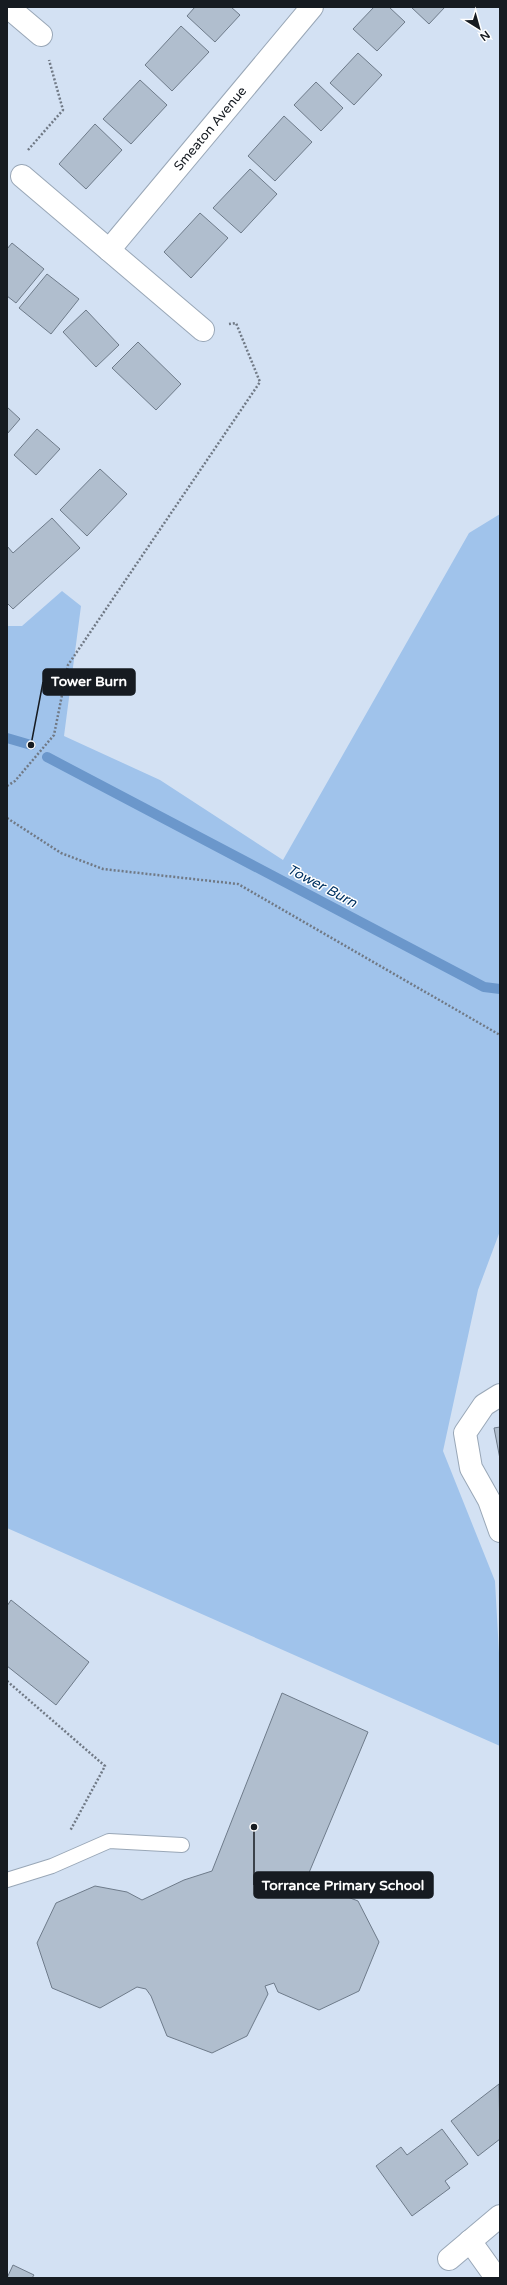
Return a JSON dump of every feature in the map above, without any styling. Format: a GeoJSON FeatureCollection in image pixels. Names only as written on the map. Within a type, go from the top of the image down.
{"type":"FeatureCollection","features":[{"type":"Feature","properties":{"kind":"street"},"geometry":{"type":"LineString","coordinates":[[8,7],[41,35]]}},
{"type":"Feature","properties":{"kind":"street","name":"Smeaton Avenue"},"geometry":{"type":"LineString","coordinates":[[109,250],[312,7]]}},
{"type":"Feature","properties":{"kind":"street"},"geometry":{"type":"LineString","coordinates":[[22,176],[203,330]]}},
{"type":"Feature","properties":{"kind":"street"},"geometry":{"type":"LineString","coordinates":[[500,1395],[484,1405],[465,1433],[471,1468],[489,1500],[500,1531]]}},
{"type":"Feature","properties":{"kind":"street"},"geometry":{"type":"LineString","coordinates":[[449,2259],[500,2216]]}},
{"type":"Feature","properties":{"kind":"street"},"geometry":{"type":"LineString","coordinates":[[470,2241],[495,2276]]}},
{"type":"Feature","properties":{"kind":"lane"},"geometry":{"type":"LineString","coordinates":[[7,1880],[52,1866],[109,1841],[182,1845]]}},
{"type":"Feature","properties":{"kind":"path"},"geometry":{"type":"LineString","coordinates":[[22,176],[12,169],[63,110],[41,35]]}},
{"type":"Feature","properties":{"kind":"path"},"geometry":{"type":"LineString","coordinates":[[7,786],[15,781],[54,735],[68,665],[260,382],[236,322],[203,330]]}},
{"type":"Feature","properties":{"kind":"path"},"geometry":{"type":"LineString","coordinates":[[7,818],[60,853],[103,869],[238,884],[500,1035]]}},
{"type":"Feature","properties":{"kind":"path"},"geometry":{"type":"LineString","coordinates":[[7,1682],[105,1766],[52,1866]]}},
{"type":"Feature","properties":{"kind":"shaded area"},"geometry":{"type":"Polygon","coordinates":[[[500,514],[500,1231],[478,1290],[443,1451],[495,1581],[500,1671],[500,1746],[7,1528],[7,626],[22,626],[62,591],[81,606],[64,736],[160,780],[283,860],[469,533],[500,514]]]}},
{"type":"Feature","properties":{"kind":"building"},"geometry":{"type":"Polygon","coordinates":[[[195,7],[231,7],[240,15],[215,42],[187,16],[195,7]]]}},
{"type":"Feature","properties":{"kind":"building"},"geometry":{"type":"Polygon","coordinates":[[[374,7],[389,7],[405,22],[377,51],[353,29],[374,7]]]}},
{"type":"Feature","properties":{"kind":"building"},"geometry":{"type":"Polygon","coordinates":[[[411,7],[445,7],[429,24],[411,7]]]}},
{"type":"Feature","properties":{"kind":"building"},"geometry":{"type":"Polygon","coordinates":[[[181,26],[209,52],[172,91],[145,65],[181,26]]]}},
{"type":"Feature","properties":{"kind":"building"},"geometry":{"type":"Polygon","coordinates":[[[358,53],[382,75],[354,105],[330,83],[358,53]]]}},
{"type":"Feature","properties":{"kind":"building"},"geometry":{"type":"Polygon","coordinates":[[[140,80],[167,105],[131,144],[103,119],[140,80]]]}},
{"type":"Feature","properties":{"kind":"building"},"geometry":{"type":"Polygon","coordinates":[[[316,82],[343,108],[321,131],[294,105],[316,82]]]}},
{"type":"Feature","properties":{"kind":"building"},"geometry":{"type":"Polygon","coordinates":[[[284,116],[312,142],[275,181],[248,156],[284,116]]]}},
{"type":"Feature","properties":{"kind":"building"},"geometry":{"type":"Polygon","coordinates":[[[95,124],[122,150],[86,189],[59,164],[95,124]]]}},
{"type":"Feature","properties":{"kind":"building"},"geometry":{"type":"Polygon","coordinates":[[[250,169],[277,194],[241,233],[213,208],[250,169]]]}},
{"type":"Feature","properties":{"kind":"building"},"geometry":{"type":"Polygon","coordinates":[[[200,213],[228,238],[191,278],[164,252],[200,213]]]}},
{"type":"Feature","properties":{"kind":"building"},"geometry":{"type":"Polygon","coordinates":[[[12,243],[44,269],[16,303],[7,296],[7,249],[12,243]]]}},
{"type":"Feature","properties":{"kind":"building"},"geometry":{"type":"Polygon","coordinates":[[[47,274],[79,299],[51,334],[19,308],[47,274]]]}},
{"type":"Feature","properties":{"kind":"building"},"geometry":{"type":"Polygon","coordinates":[[[86,310],[119,345],[96,367],[63,332],[86,310]]]}},
{"type":"Feature","properties":{"kind":"building"},"geometry":{"type":"Polygon","coordinates":[[[138,342],[181,384],[156,410],[112,368],[138,342]]]}},
{"type":"Feature","properties":{"kind":"building"},"geometry":{"type":"Polygon","coordinates":[[[7,407],[20,419],[7,434],[7,407]]]}},
{"type":"Feature","properties":{"kind":"building"},"geometry":{"type":"Polygon","coordinates":[[[37,429],[60,449],[36,475],[14,455],[37,429]]]}},
{"type":"Feature","properties":{"kind":"building"},"geometry":{"type":"Polygon","coordinates":[[[100,469],[127,494],[87,536],[60,510],[100,469]]]}},
{"type":"Feature","properties":{"kind":"building"},"geometry":{"type":"Polygon","coordinates":[[[52,518],[80,548],[13,609],[7,603],[7,546],[13,553],[52,518]]]}},
{"type":"Feature","properties":{"kind":"building"},"geometry":{"type":"Polygon","coordinates":[[[500,1427],[500,1459],[494,1428],[500,1427]]]}},
{"type":"Feature","properties":{"kind":"building"},"geometry":{"type":"Polygon","coordinates":[[[11,1600],[89,1662],[56,1705],[7,1666],[7,1606],[11,1600]]]}},
{"type":"Feature","properties":{"kind":"building"},"geometry":{"type":"Polygon","coordinates":[[[282,1693],[368,1732],[303,1887],[314,1884],[358,1901],[379,1942],[359,1991],[319,2010],[278,1992],[274,1983],[265,1986],[268,1994],[247,2036],[212,2053],[167,2036],[151,1996],[146,1989],[137,1987],[100,2008],[52,1988],[37,1943],[56,1903],[95,1886],[127,1892],[142,1900],[184,1880],[212,1871],[282,1693]]]}},
{"type":"Feature","properties":{"kind":"building"},"geometry":{"type":"Polygon","coordinates":[[[499,2084],[500,2139],[478,2156],[451,2121],[499,2084]]]}},
{"type":"Feature","properties":{"kind":"building"},"geometry":{"type":"Polygon","coordinates":[[[442,2129],[468,2164],[445,2181],[450,2188],[412,2216],[376,2166],[401,2147],[407,2155],[442,2129]]]}},
{"type":"Feature","properties":{"kind":"building"},"geometry":{"type":"Polygon","coordinates":[[[13,2265],[34,2275],[32,2278],[7,2278],[13,2265]]]}},
{"type":"Feature","properties":{"kind":"waterway","name":"Tower Burn"},"geometry":{"type":"LineString","coordinates":[[7,738],[31,745]]}},
{"type":"Feature","properties":{"kind":"waterway","name":"Tower Burn"},"geometry":{"type":"LineString","coordinates":[[47,757],[484,987],[500,989]]}},
{"type":"Feature","properties":{"kind":"place","name":"Tower Burn"},"geometry":{"type":"Point","coordinates":[31,745]}},
{"type":"Feature","properties":{"kind":"place","name":"Torrance Primary School"},"geometry":{"type":"Point","coordinates":[254,1827]}}]}
